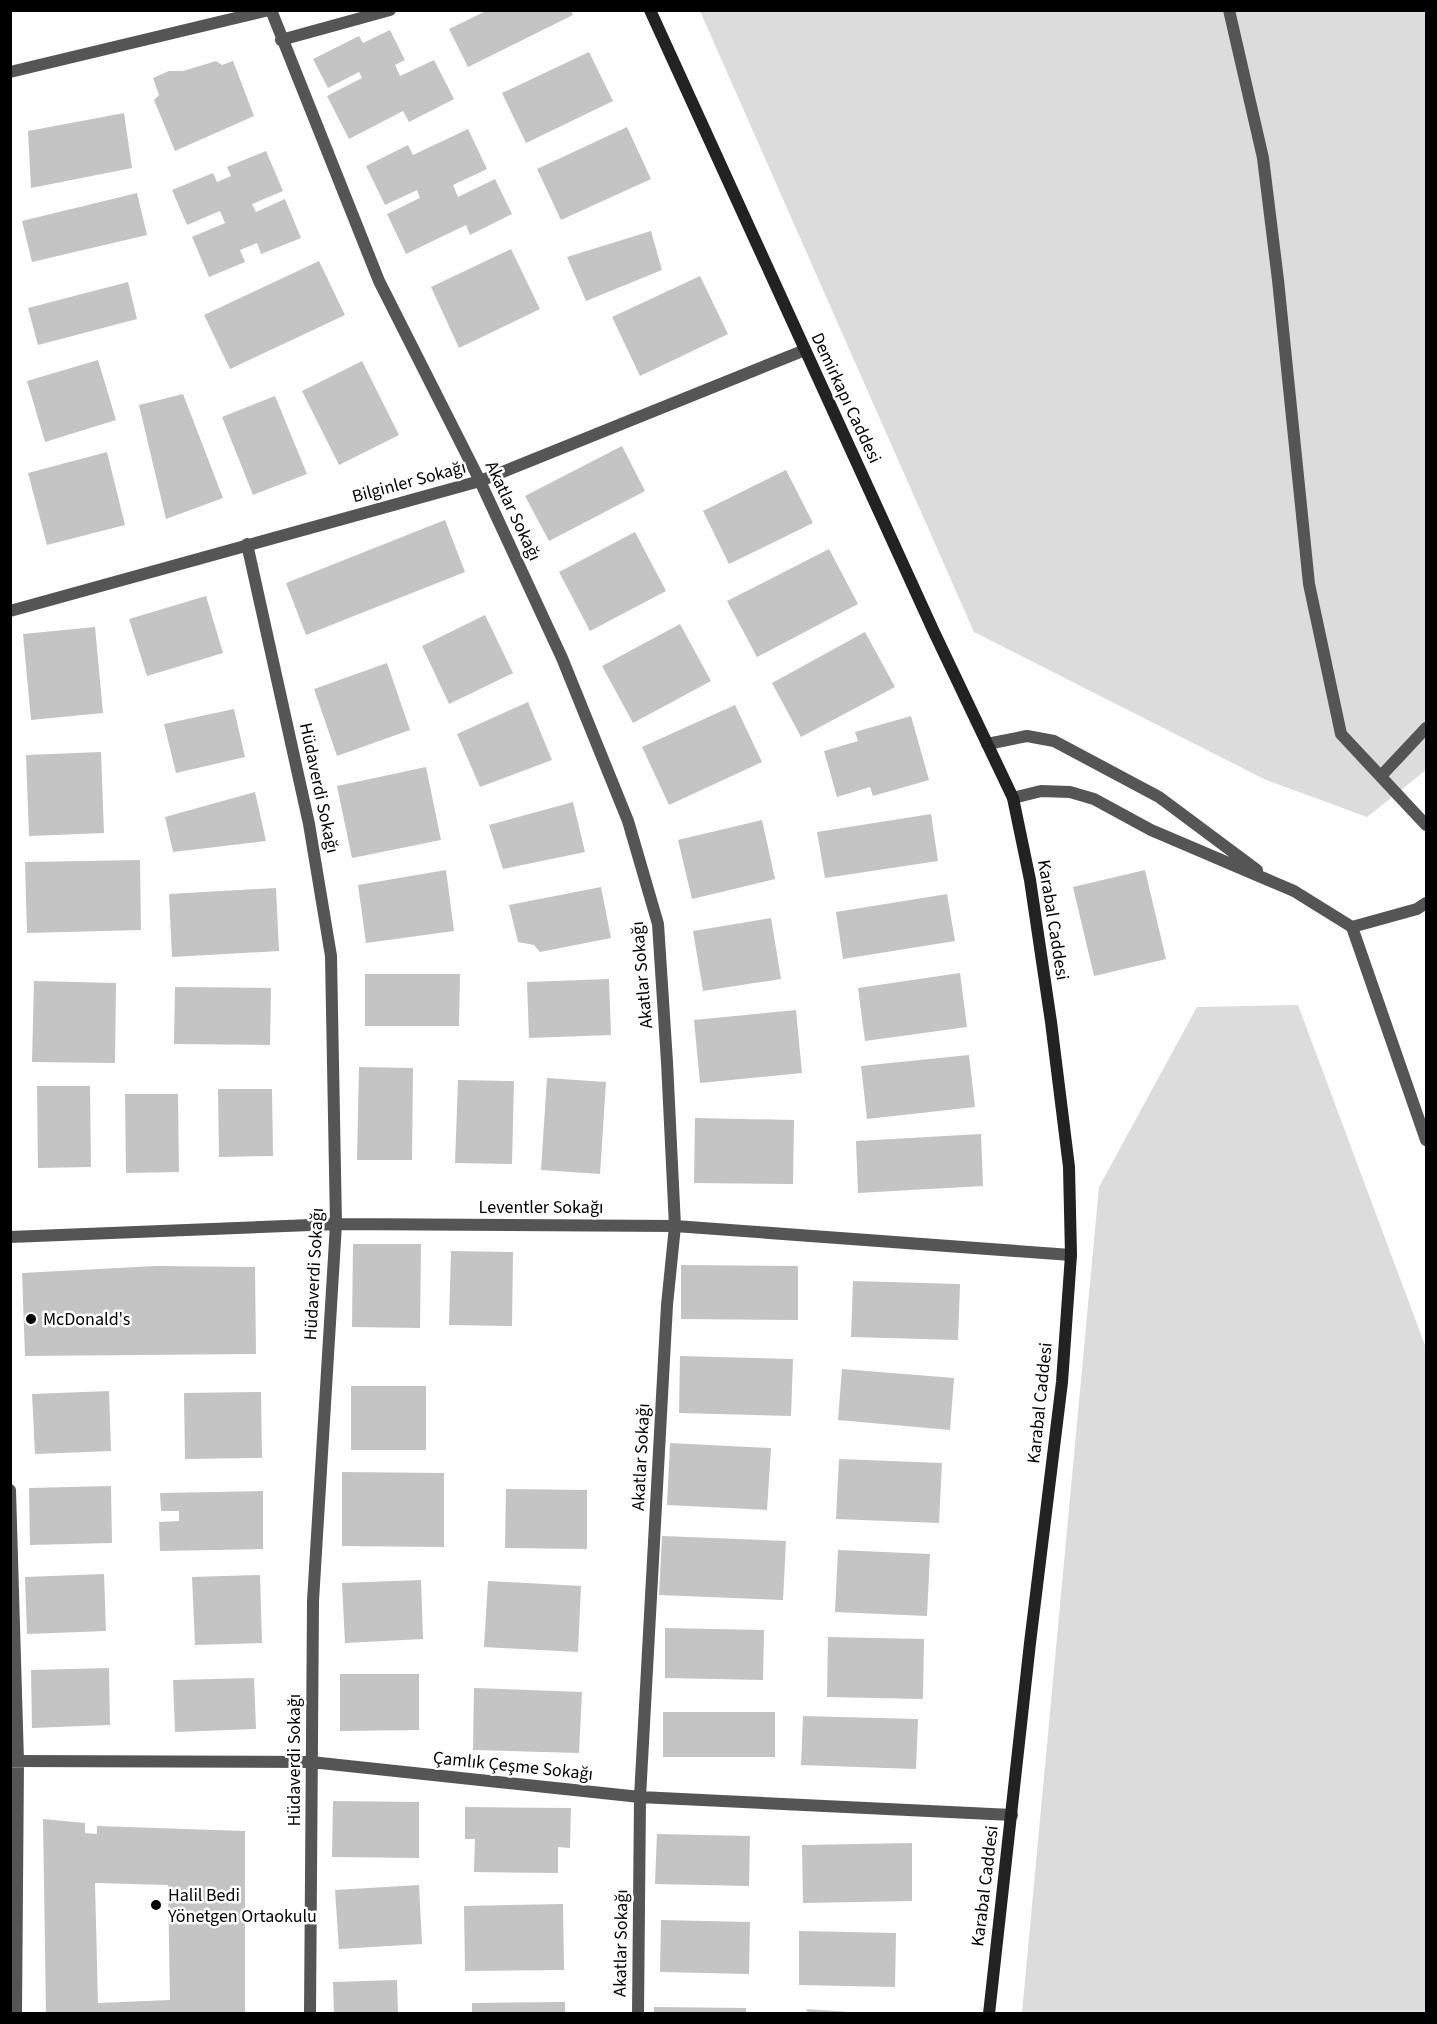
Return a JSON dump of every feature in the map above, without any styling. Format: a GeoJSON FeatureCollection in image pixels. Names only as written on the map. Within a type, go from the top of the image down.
{"type":"FeatureCollection","features":[{"type":"Feature","properties":{"kind":"street","name":"Akatlar Sokağı"},"geometry":{"type":"LineString","coordinates":[[270,10],[379,281],[480,481],[562,658],[628,821],[658,924],[675,1226],[667,1305],[640,1797],[638,2013]]}},
{"type":"Feature","properties":{"kind":"street"},"geometry":{"type":"LineString","coordinates":[[10,72],[270,10]]}},
{"type":"Feature","properties":{"kind":"street"},"geometry":{"type":"LineString","coordinates":[[281,40],[390,10]]}},
{"type":"Feature","properties":{"kind":"street","name":"Demirkapı Caddesi"},"geometry":{"type":"LineString","coordinates":[[650,10],[1013,798]]}},
{"type":"Feature","properties":{"kind":"street"},"geometry":{"type":"LineString","coordinates":[[1229,10],[1263,158],[1278,280],[1309,584],[1341,734],[1426,825]]}},
{"type":"Feature","properties":{"kind":"street","name":"Bilginler Sokağı"},"geometry":{"type":"LineString","coordinates":[[10,611],[480,481],[805,350]]}},
{"type":"Feature","properties":{"kind":"street","name":"Hüdaverdi Sokağı"},"geometry":{"type":"LineString","coordinates":[[247,544],[309,824],[331,956],[336,1224],[313,1601],[310,2013]]}},
{"type":"Feature","properties":{"kind":"street"},"geometry":{"type":"LineString","coordinates":[[1382,776],[1426,728]]}},
{"type":"Feature","properties":{"kind":"street"},"geometry":{"type":"LineString","coordinates":[[987,744],[1027,736],[1054,741],[1159,797],[1272,882]]}},
{"type":"Feature","properties":{"kind":"street"},"geometry":{"type":"LineString","coordinates":[[1013,798],[1041,791],[1070,792],[1094,799],[1151,830],[1294,891],[1352,927],[1426,1140]]}},
{"type":"Feature","properties":{"kind":"street","name":"Karabal Caddesi"},"geometry":{"type":"LineString","coordinates":[[988,2013],[1062,1382],[1071,1255],[1068,1167],[1051,1022],[1030,880],[1013,798]]}},
{"type":"Feature","properties":{"kind":"street"},"geometry":{"type":"LineString","coordinates":[[1352,927],[1416,909],[1426,903]]}},
{"type":"Feature","properties":{"kind":"street","name":"Leventler Sokağı"},"geometry":{"type":"LineString","coordinates":[[10,1237],[336,1224],[675,1226],[1071,1255]]}},
{"type":"Feature","properties":{"kind":"street"},"geometry":{"type":"LineString","coordinates":[[10,1490],[16,2013]]}},
{"type":"Feature","properties":{"kind":"street","name":"Çamlık Çeşme Sokağı"},"geometry":{"type":"LineString","coordinates":[[14,1761],[311,1762],[640,1797],[1012,1815]]}},
{"type":"Feature","properties":{"kind":"shaded area"},"geometry":{"type":"Polygon","coordinates":[[[700,11],[1426,11],[1426,770],[1367,817],[1264,779],[974,632],[700,11]]]}},
{"type":"Feature","properties":{"kind":"shaded area"},"geometry":{"type":"Polygon","coordinates":[[[1298,1005],[1426,1348],[1426,2013],[1022,2013],[1099,1187],[1197,1007],[1298,1005]]]}},
{"type":"Feature","properties":{"kind":"building"},"geometry":{"type":"Polygon","coordinates":[[[488,10],[571,10],[573,15],[468,67],[449,29],[488,10]]]}},
{"type":"Feature","properties":{"kind":"building"},"geometry":{"type":"Polygon","coordinates":[[[390,30],[405,60],[395,65],[400,76],[434,60],[454,99],[409,122],[403,111],[349,139],[327,96],[362,78],[359,72],[328,88],[313,59],[359,36],[363,43],[390,30]]]}},
{"type":"Feature","properties":{"kind":"building"},"geometry":{"type":"Polygon","coordinates":[[[589,52],[613,101],[526,143],[502,93],[589,52]]]}},
{"type":"Feature","properties":{"kind":"building"},"geometry":{"type":"Polygon","coordinates":[[[216,61],[222,65],[233,61],[254,116],[175,151],[154,100],[159,95],[153,78],[169,71],[183,71],[216,61]]]}},
{"type":"Feature","properties":{"kind":"building"},"geometry":{"type":"Polygon","coordinates":[[[124,113],[132,168],[31,188],[28,131],[124,113]]]}},
{"type":"Feature","properties":{"kind":"building"},"geometry":{"type":"Polygon","coordinates":[[[627,127],[651,179],[561,220],[537,169],[627,127]]]}},
{"type":"Feature","properties":{"kind":"building"},"geometry":{"type":"Polygon","coordinates":[[[468,129],[487,169],[453,185],[458,197],[495,179],[512,214],[470,235],[466,225],[406,254],[387,214],[420,198],[417,190],[385,205],[366,166],[408,145],[413,155],[468,129]]]}},
{"type":"Feature","properties":{"kind":"building"},"geometry":{"type":"Polygon","coordinates":[[[266,151],[283,191],[252,204],[256,212],[285,199],[301,238],[261,254],[257,243],[240,250],[245,262],[209,277],[192,237],[225,223],[220,211],[187,225],[172,190],[213,173],[217,182],[231,176],[227,167],[266,151]]]}},
{"type":"Feature","properties":{"kind":"building"},"geometry":{"type":"Polygon","coordinates":[[[137,193],[147,235],[32,262],[22,221],[137,193]]]}},
{"type":"Feature","properties":{"kind":"building"},"geometry":{"type":"Polygon","coordinates":[[[651,231],[662,270],[586,301],[567,257],[651,231]]]}},
{"type":"Feature","properties":{"kind":"building"},"geometry":{"type":"Polygon","coordinates":[[[511,249],[540,309],[459,348],[431,287],[511,249]]]}},
{"type":"Feature","properties":{"kind":"building"},"geometry":{"type":"Polygon","coordinates":[[[319,261],[345,315],[230,369],[204,315],[319,261]]]}},
{"type":"Feature","properties":{"kind":"building"},"geometry":{"type":"Polygon","coordinates":[[[700,276],[728,334],[640,376],[612,317],[700,276]]]}},
{"type":"Feature","properties":{"kind":"building"},"geometry":{"type":"Polygon","coordinates":[[[128,282],[137,319],[38,345],[28,308],[128,282]]]}},
{"type":"Feature","properties":{"kind":"building"},"geometry":{"type":"Polygon","coordinates":[[[98,360],[116,420],[45,442],[27,381],[98,360]]]}},
{"type":"Feature","properties":{"kind":"building"},"geometry":{"type":"Polygon","coordinates":[[[362,361],[399,435],[339,465],[302,391],[362,361]]]}},
{"type":"Feature","properties":{"kind":"building"},"geometry":{"type":"Polygon","coordinates":[[[183,394],[223,498],[166,519],[139,405],[183,394]]]}},
{"type":"Feature","properties":{"kind":"building"},"geometry":{"type":"Polygon","coordinates":[[[275,396],[307,474],[253,495],[222,417],[275,396]]]}},
{"type":"Feature","properties":{"kind":"building"},"geometry":{"type":"Polygon","coordinates":[[[622,446],[645,491],[549,541],[525,496],[622,446]]]}},
{"type":"Feature","properties":{"kind":"building"},"geometry":{"type":"Polygon","coordinates":[[[107,452],[125,525],[47,545],[28,473],[107,452]]]}},
{"type":"Feature","properties":{"kind":"building"},"geometry":{"type":"Polygon","coordinates":[[[786,470],[813,523],[729,564],[703,511],[786,470]]]}},
{"type":"Feature","properties":{"kind":"building"},"geometry":{"type":"Polygon","coordinates":[[[445,520],[465,572],[306,635],[286,583],[445,520]]]}},
{"type":"Feature","properties":{"kind":"building"},"geometry":{"type":"Polygon","coordinates":[[[635,532],[666,591],[590,631],[559,572],[635,532]]]}},
{"type":"Feature","properties":{"kind":"building"},"geometry":{"type":"Polygon","coordinates":[[[829,549],[858,604],[757,657],[727,601],[829,549]]]}},
{"type":"Feature","properties":{"kind":"building"},"geometry":{"type":"Polygon","coordinates":[[[206,596],[223,653],[147,676],[129,619],[206,596]]]}},
{"type":"Feature","properties":{"kind":"building"},"geometry":{"type":"Polygon","coordinates":[[[485,615],[513,673],[449,704],[422,646],[485,615]]]}},
{"type":"Feature","properties":{"kind":"building"},"geometry":{"type":"Polygon","coordinates":[[[680,624],[711,681],[633,723],[602,666],[680,624]]]}},
{"type":"Feature","properties":{"kind":"building"},"geometry":{"type":"Polygon","coordinates":[[[95,627],[103,713],[31,720],[23,634],[95,627]]]}},
{"type":"Feature","properties":{"kind":"building"},"geometry":{"type":"Polygon","coordinates":[[[865,632],[895,687],[801,737],[772,683],[865,632]]]}},
{"type":"Feature","properties":{"kind":"building"},"geometry":{"type":"Polygon","coordinates":[[[387,663],[410,730],[337,756],[314,689],[387,663]]]}},
{"type":"Feature","properties":{"kind":"building"},"geometry":{"type":"Polygon","coordinates":[[[528,702],[552,760],[480,787],[457,734],[528,702]]]}},
{"type":"Feature","properties":{"kind":"building"},"geometry":{"type":"Polygon","coordinates":[[[735,705],[762,762],[669,805],[642,747],[735,705]]]}},
{"type":"Feature","properties":{"kind":"building"},"geometry":{"type":"Polygon","coordinates":[[[234,709],[245,757],[176,773],[164,724],[234,709]]]}},
{"type":"Feature","properties":{"kind":"building"},"geometry":{"type":"Polygon","coordinates":[[[911,716],[929,780],[873,796],[870,787],[837,797],[824,751],[858,741],[855,732],[911,716]]]}},
{"type":"Feature","properties":{"kind":"building"},"geometry":{"type":"Polygon","coordinates":[[[101,752],[104,833],[29,836],[26,755],[101,752]]]}},
{"type":"Feature","properties":{"kind":"building"},"geometry":{"type":"Polygon","coordinates":[[[426,767],[441,840],[352,858],[337,786],[426,767]]]}},
{"type":"Feature","properties":{"kind":"building"},"geometry":{"type":"Polygon","coordinates":[[[255,792],[266,841],[173,852],[165,817],[255,792]]]}},
{"type":"Feature","properties":{"kind":"building"},"geometry":{"type":"Polygon","coordinates":[[[573,802],[585,852],[503,869],[489,825],[573,802]]]}},
{"type":"Feature","properties":{"kind":"building"},"geometry":{"type":"Polygon","coordinates":[[[931,814],[938,861],[825,878],[817,832],[931,814]]]}},
{"type":"Feature","properties":{"kind":"building"},"geometry":{"type":"Polygon","coordinates":[[[762,820],[775,879],[692,899],[678,840],[762,820]]]}},
{"type":"Feature","properties":{"kind":"building"},"geometry":{"type":"Polygon","coordinates":[[[140,860],[141,930],[27,933],[25,862],[140,860]]]}},
{"type":"Feature","properties":{"kind":"building"},"geometry":{"type":"Polygon","coordinates":[[[446,870],[454,931],[366,943],[358,885],[446,870]]]}},
{"type":"Feature","properties":{"kind":"building"},"geometry":{"type":"Polygon","coordinates":[[[1145,870],[1166,959],[1094,976],[1073,887],[1145,870]]]}},
{"type":"Feature","properties":{"kind":"building"},"geometry":{"type":"Polygon","coordinates":[[[601,887],[611,938],[540,952],[534,945],[518,942],[509,905],[601,887]]]}},
{"type":"Feature","properties":{"kind":"building"},"geometry":{"type":"Polygon","coordinates":[[[276,888],[279,951],[172,957],[169,894],[276,888]]]}},
{"type":"Feature","properties":{"kind":"building"},"geometry":{"type":"Polygon","coordinates":[[[947,894],[955,941],[843,959],[836,912],[947,894]]]}},
{"type":"Feature","properties":{"kind":"building"},"geometry":{"type":"Polygon","coordinates":[[[771,918],[781,979],[703,991],[693,931],[771,918]]]}},
{"type":"Feature","properties":{"kind":"building"},"geometry":{"type":"Polygon","coordinates":[[[960,973],[967,1027],[865,1041],[858,988],[960,973]]]}},
{"type":"Feature","properties":{"kind":"building"},"geometry":{"type":"Polygon","coordinates":[[[365,974],[460,974],[459,1026],[365,1026],[365,974]]]}},
{"type":"Feature","properties":{"kind":"building"},"geometry":{"type":"Polygon","coordinates":[[[609,979],[611,1035],[529,1038],[527,982],[609,979]]]}},
{"type":"Feature","properties":{"kind":"building"},"geometry":{"type":"Polygon","coordinates":[[[34,981],[116,983],[115,1063],[32,1062],[34,981]]]}},
{"type":"Feature","properties":{"kind":"building"},"geometry":{"type":"Polygon","coordinates":[[[175,987],[271,988],[270,1045],[174,1044],[175,987]]]}},
{"type":"Feature","properties":{"kind":"building"},"geometry":{"type":"Polygon","coordinates":[[[796,1010],[802,1073],[700,1083],[694,1020],[796,1010]]]}},
{"type":"Feature","properties":{"kind":"building"},"geometry":{"type":"Polygon","coordinates":[[[969,1055],[975,1107],[867,1119],[861,1066],[969,1055]]]}},
{"type":"Feature","properties":{"kind":"building"},"geometry":{"type":"Polygon","coordinates":[[[359,1067],[413,1068],[412,1160],[357,1160],[359,1067]]]}},
{"type":"Feature","properties":{"kind":"building"},"geometry":{"type":"Polygon","coordinates":[[[547,1078],[606,1082],[600,1174],[541,1170],[547,1078]]]}},
{"type":"Feature","properties":{"kind":"building"},"geometry":{"type":"Polygon","coordinates":[[[458,1080],[514,1081],[512,1164],[455,1163],[458,1080]]]}},
{"type":"Feature","properties":{"kind":"building"},"geometry":{"type":"Polygon","coordinates":[[[37,1086],[90,1086],[91,1167],[38,1168],[37,1086]]]}},
{"type":"Feature","properties":{"kind":"building"},"geometry":{"type":"Polygon","coordinates":[[[218,1089],[272,1089],[273,1156],[219,1157],[218,1089]]]}},
{"type":"Feature","properties":{"kind":"building"},"geometry":{"type":"Polygon","coordinates":[[[125,1094],[178,1094],[179,1172],[126,1173],[125,1094]]]}},
{"type":"Feature","properties":{"kind":"building"},"geometry":{"type":"Polygon","coordinates":[[[695,1118],[794,1120],[793,1184],[694,1183],[695,1118]]]}},
{"type":"Feature","properties":{"kind":"building"},"geometry":{"type":"Polygon","coordinates":[[[981,1134],[983,1186],[858,1193],[856,1141],[981,1134]]]}},
{"type":"Feature","properties":{"kind":"building"},"geometry":{"type":"Polygon","coordinates":[[[353,1244],[421,1244],[420,1328],[352,1327],[353,1244]]]}},
{"type":"Feature","properties":{"kind":"building"},"geometry":{"type":"Polygon","coordinates":[[[451,1251],[513,1252],[512,1326],[449,1325],[451,1251]]]}},
{"type":"Feature","properties":{"kind":"building"},"geometry":{"type":"Polygon","coordinates":[[[681,1265],[798,1266],[798,1320],[681,1319],[681,1265]]]}},
{"type":"Feature","properties":{"kind":"building"},"geometry":{"type":"Polygon","coordinates":[[[156,1266],[255,1267],[256,1354],[25,1356],[22,1273],[156,1266]]]}},
{"type":"Feature","properties":{"kind":"building"},"geometry":{"type":"Polygon","coordinates":[[[853,1281],[960,1284],[958,1340],[851,1337],[853,1281]]]}},
{"type":"Feature","properties":{"kind":"building"},"geometry":{"type":"Polygon","coordinates":[[[680,1356],[793,1359],[791,1416],[679,1413],[680,1356]]]}},
{"type":"Feature","properties":{"kind":"building"},"geometry":{"type":"Polygon","coordinates":[[[842,1369],[954,1378],[950,1430],[838,1420],[842,1369]]]}},
{"type":"Feature","properties":{"kind":"building"},"geometry":{"type":"Polygon","coordinates":[[[351,1386],[426,1386],[426,1450],[351,1450],[351,1386]]]}},
{"type":"Feature","properties":{"kind":"building"},"geometry":{"type":"Polygon","coordinates":[[[109,1391],[111,1451],[35,1454],[32,1394],[109,1391]]]}},
{"type":"Feature","properties":{"kind":"building"},"geometry":{"type":"Polygon","coordinates":[[[261,1392],[262,1458],[185,1459],[184,1393],[261,1392]]]}},
{"type":"Feature","properties":{"kind":"building"},"geometry":{"type":"Polygon","coordinates":[[[670,1443],[771,1448],[767,1510],[667,1505],[670,1443]]]}},
{"type":"Feature","properties":{"kind":"building"},"geometry":{"type":"Polygon","coordinates":[[[839,1459],[942,1463],[939,1523],[836,1519],[839,1459]]]}},
{"type":"Feature","properties":{"kind":"building"},"geometry":{"type":"Polygon","coordinates":[[[342,1472],[444,1473],[444,1547],[342,1546],[342,1472]]]}},
{"type":"Feature","properties":{"kind":"building"},"geometry":{"type":"Polygon","coordinates":[[[111,1486],[112,1543],[30,1545],[29,1488],[111,1486]]]}},
{"type":"Feature","properties":{"kind":"building"},"geometry":{"type":"Polygon","coordinates":[[[506,1489],[587,1490],[587,1549],[505,1548],[506,1489]]]}},
{"type":"Feature","properties":{"kind":"building"},"geometry":{"type":"Polygon","coordinates":[[[263,1491],[263,1549],[160,1551],[159,1522],[179,1521],[179,1511],[161,1511],[160,1493],[263,1491]]]}},
{"type":"Feature","properties":{"kind":"building"},"geometry":{"type":"Polygon","coordinates":[[[662,1536],[786,1541],[783,1600],[659,1595],[662,1536]]]}},
{"type":"Feature","properties":{"kind":"building"},"geometry":{"type":"Polygon","coordinates":[[[838,1550],[930,1554],[927,1616],[835,1612],[838,1550]]]}},
{"type":"Feature","properties":{"kind":"building"},"geometry":{"type":"Polygon","coordinates":[[[104,1574],[106,1631],[27,1634],[25,1577],[104,1574]]]}},
{"type":"Feature","properties":{"kind":"building"},"geometry":{"type":"Polygon","coordinates":[[[260,1575],[262,1643],[195,1645],[192,1577],[260,1575]]]}},
{"type":"Feature","properties":{"kind":"building"},"geometry":{"type":"Polygon","coordinates":[[[421,1580],[423,1639],[345,1643],[342,1583],[421,1580]]]}},
{"type":"Feature","properties":{"kind":"building"},"geometry":{"type":"Polygon","coordinates":[[[488,1581],[581,1586],[578,1652],[484,1647],[488,1581]]]}},
{"type":"Feature","properties":{"kind":"building"},"geometry":{"type":"Polygon","coordinates":[[[665,1628],[764,1630],[763,1680],[665,1678],[665,1628]]]}},
{"type":"Feature","properties":{"kind":"building"},"geometry":{"type":"Polygon","coordinates":[[[828,1637],[924,1639],[923,1699],[827,1697],[828,1637]]]}},
{"type":"Feature","properties":{"kind":"building"},"geometry":{"type":"Polygon","coordinates":[[[109,1668],[110,1725],[32,1728],[31,1670],[109,1668]]]}},
{"type":"Feature","properties":{"kind":"building"},"geometry":{"type":"Polygon","coordinates":[[[340,1674],[419,1674],[419,1730],[340,1731],[340,1674]]]}},
{"type":"Feature","properties":{"kind":"building"},"geometry":{"type":"Polygon","coordinates":[[[254,1678],[256,1729],[175,1732],[173,1680],[254,1678]]]}},
{"type":"Feature","properties":{"kind":"building"},"geometry":{"type":"Polygon","coordinates":[[[474,1688],[582,1692],[579,1753],[473,1750],[474,1688]]]}},
{"type":"Feature","properties":{"kind":"building"},"geometry":{"type":"Polygon","coordinates":[[[663,1712],[775,1712],[775,1757],[663,1757],[663,1712]]]}},
{"type":"Feature","properties":{"kind":"building"},"geometry":{"type":"Polygon","coordinates":[[[803,1716],[918,1719],[916,1769],[801,1765],[803,1716]]]}},
{"type":"Feature","properties":{"kind":"building"},"geometry":{"type":"Polygon","coordinates":[[[333,1801],[419,1802],[419,1858],[332,1857],[333,1801]]]}},
{"type":"Feature","properties":{"kind":"building"},"geometry":{"type":"Polygon","coordinates":[[[465,1807],[571,1808],[570,1848],[558,1847],[558,1873],[474,1872],[475,1839],[465,1839],[465,1807]]]}},
{"type":"Feature","properties":{"kind":"building"},"geometry":{"type":"Polygon","coordinates":[[[43,1819],[85,1823],[85,1833],[97,1834],[97,1826],[245,1831],[245,2014],[46,2014],[43,1819]],[[95,1883],[98,2003],[170,2000],[168,1885],[95,1883]]]}},
{"type":"Feature","properties":{"kind":"building"},"geometry":{"type":"Polygon","coordinates":[[[657,1834],[750,1836],[749,1886],[655,1884],[657,1834]]]}},
{"type":"Feature","properties":{"kind":"building"},"geometry":{"type":"Polygon","coordinates":[[[912,1843],[912,1901],[803,1903],[802,1845],[912,1843]]]}},
{"type":"Feature","properties":{"kind":"building"},"geometry":{"type":"Polygon","coordinates":[[[419,1885],[422,1944],[339,1949],[335,1890],[419,1885]]]}},
{"type":"Feature","properties":{"kind":"building"},"geometry":{"type":"Polygon","coordinates":[[[563,1904],[564,1970],[465,1971],[464,1906],[563,1904]]]}},
{"type":"Feature","properties":{"kind":"building"},"geometry":{"type":"Polygon","coordinates":[[[661,1920],[750,1922],[749,1974],[660,1972],[661,1920]]]}},
{"type":"Feature","properties":{"kind":"building"},"geometry":{"type":"Polygon","coordinates":[[[799,1931],[896,1933],[895,1987],[799,1985],[799,1931]]]}},
{"type":"Feature","properties":{"kind":"building"},"geometry":{"type":"Polygon","coordinates":[[[397,1980],[398,2014],[334,2014],[333,1982],[397,1980]]]}},
{"type":"Feature","properties":{"kind":"building"},"geometry":{"type":"Polygon","coordinates":[[[565,2002],[565,2014],[472,2014],[472,2003],[565,2002]]]}},
{"type":"Feature","properties":{"kind":"building"},"geometry":{"type":"Polygon","coordinates":[[[654,2007],[746,2008],[746,2014],[654,2014],[654,2007]]]}},
{"type":"Feature","properties":{"kind":"building"},"geometry":{"type":"Polygon","coordinates":[[[807,2009],[849,2012],[849,2014],[806,2014],[807,2009]]]}},
{"type":"Feature","properties":{"kind":"place","name":"McDonald's"},"geometry":{"type":"Point","coordinates":[31,1319]}},
{"type":"Feature","properties":{"kind":"place","name":"Halil Bedi Yönetgen Ortaokulu"},"geometry":{"type":"Point","coordinates":[156,1905]}}]}
